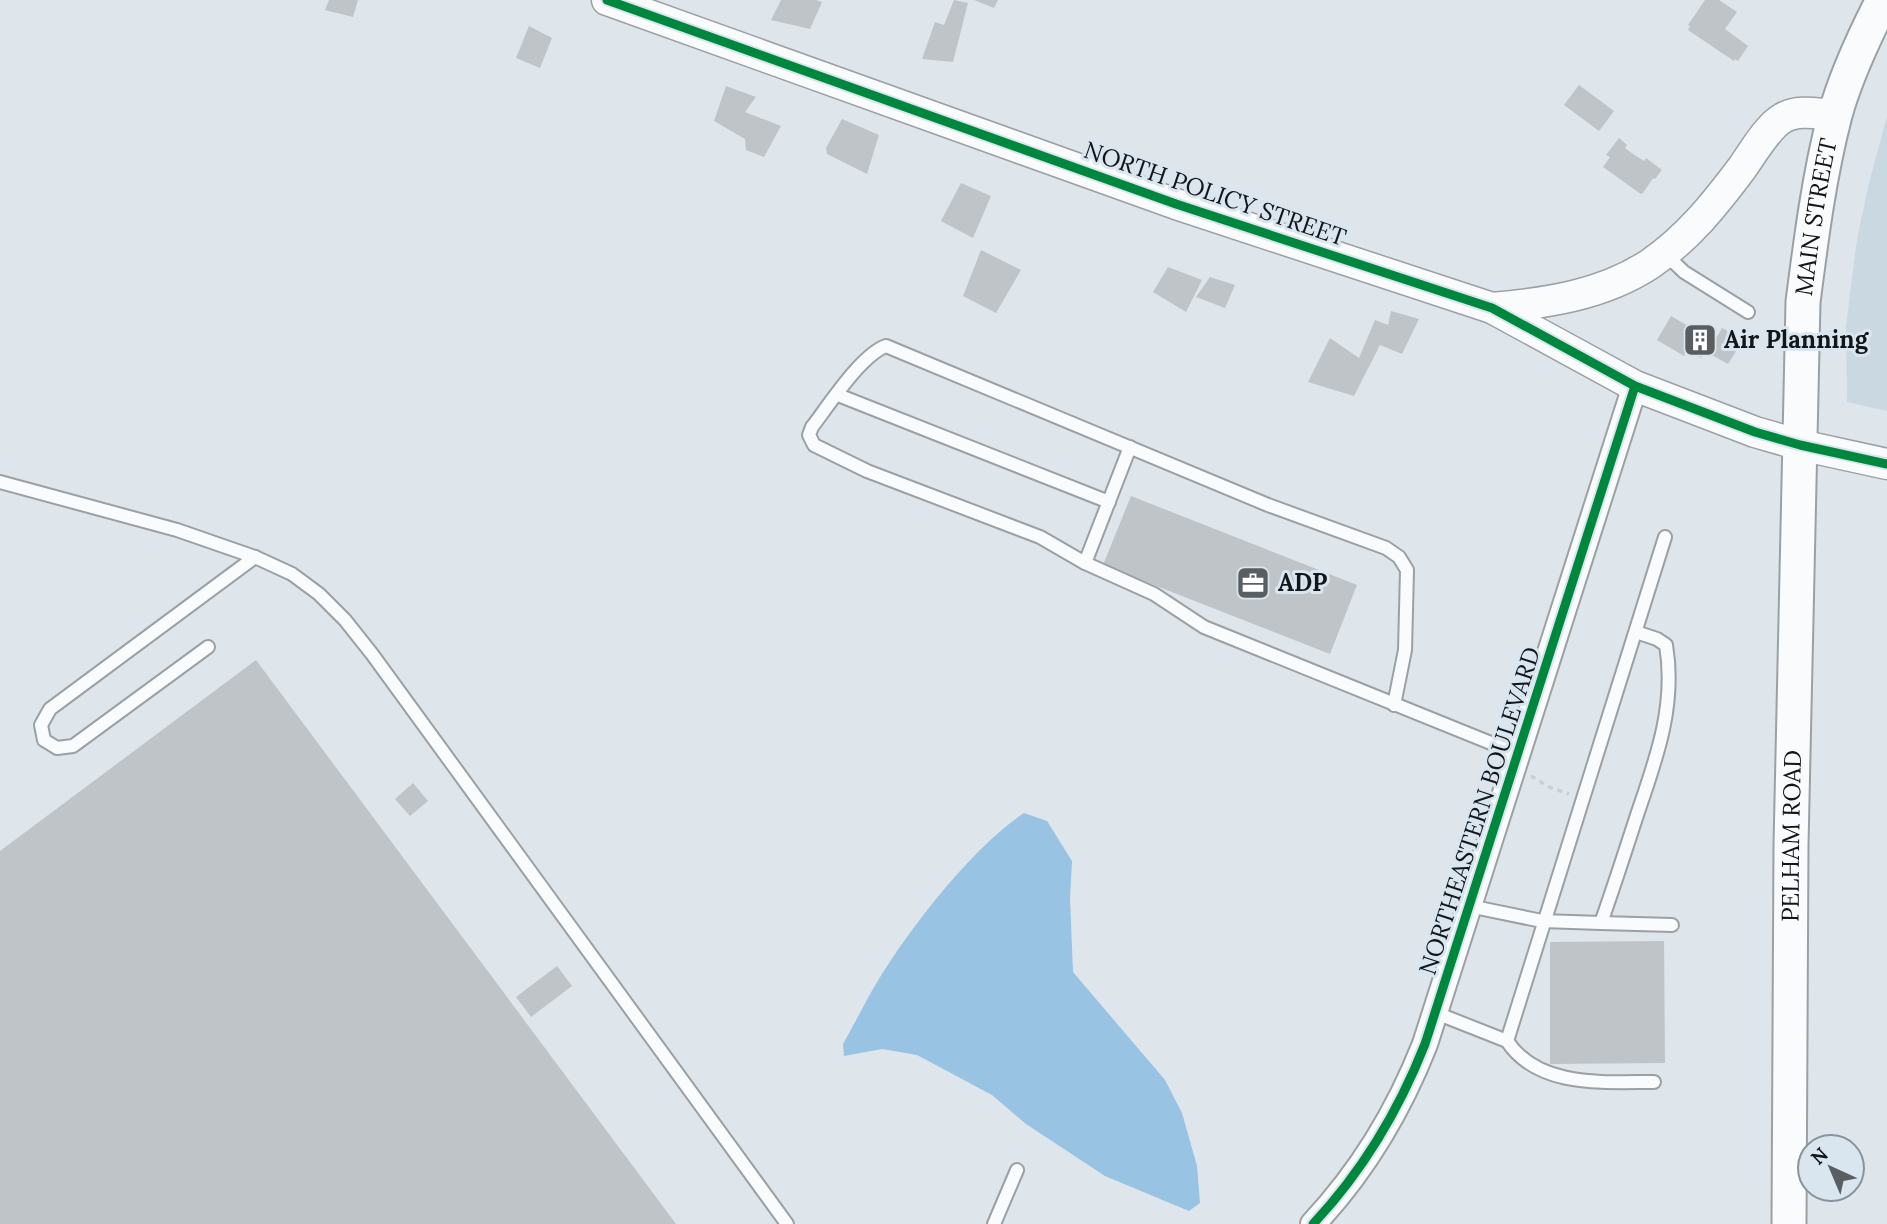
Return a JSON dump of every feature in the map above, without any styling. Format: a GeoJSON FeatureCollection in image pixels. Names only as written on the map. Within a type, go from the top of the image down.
{"type":"FeatureCollection","features":[{"type":"Feature","properties":{"kind":"main road","name":"MAIN STREET"},"geometry":{"type":"LineString","coordinates":[[1800,445],[1799,390],[1803,302],[1812,230],[1835,115],[1866,33],[1884,0]]}},
{"type":"Feature","properties":{"kind":"main road","name":"PELHAM ROAD"},"geometry":{"type":"LineString","coordinates":[[1789,1224],[1791,845],[1800,445]]}},
{"type":"Feature","properties":{"kind":"street","name":"NORTH POLICY STREET"},"geometry":{"type":"LineString","coordinates":[[607,0],[1176,204],[1492,308],[1635,386],[1755,432],[1887,464]]}},
{"type":"Feature","properties":{"kind":"street"},"geometry":{"type":"LineString","coordinates":[[1492,308],[1535,304],[1581,295],[1630,275],[1688,234],[1783,118],[1806,112],[1835,115]]}},
{"type":"Feature","properties":{"kind":"street","name":"NORTHEASTERN BOULEVARD"},"geometry":{"type":"LineString","coordinates":[[1313,1224],[1345,1187],[1386,1126],[1413,1074],[1436,1013],[1469,906],[1524,765],[1635,386]]}},
{"type":"Feature","properties":{"kind":"lane"},"geometry":{"type":"LineString","coordinates":[[1664,253],[1684,272],[1748,312]]}},
{"type":"Feature","properties":{"kind":"lane"},"geometry":{"type":"LineString","coordinates":[[1394,705],[1405,650],[1407,570],[1399,557],[1386,548],[1268,505],[886,346],[876,350],[865,360],[812,427],[809,435],[814,445],[867,471],[1040,537],[1085,563],[1154,594],[1204,627],[1394,705],[1524,765]]}},
{"type":"Feature","properties":{"kind":"lane"},"geometry":{"type":"LineString","coordinates":[[838,394],[1109,502]]}},
{"type":"Feature","properties":{"kind":"lane"},"geometry":{"type":"LineString","coordinates":[[1085,563],[1129,447]]}},
{"type":"Feature","properties":{"kind":"lane"},"geometry":{"type":"LineString","coordinates":[[0,482],[177,530],[256,557],[292,574],[318,594],[345,620],[372,654],[786,1224]]}},
{"type":"Feature","properties":{"kind":"lane"},"geometry":{"type":"LineString","coordinates":[[1507,1041],[1542,921],[1665,537]]}},
{"type":"Feature","properties":{"kind":"lane"},"geometry":{"type":"LineString","coordinates":[[208,647],[73,747],[57,748],[44,740],[41,725],[50,709],[256,557]]}},
{"type":"Feature","properties":{"kind":"lane"},"geometry":{"type":"LineString","coordinates":[[1601,923],[1655,761],[1668,703],[1665,645],[1657,639],[1636,632]]}},
{"type":"Feature","properties":{"kind":"lane"},"geometry":{"type":"LineString","coordinates":[[1469,906],[1542,921],[1672,925]]}},
{"type":"Feature","properties":{"kind":"lane"},"geometry":{"type":"LineString","coordinates":[[1436,1013],[1507,1041],[1516,1055],[1559,1077],[1606,1082],[1654,1082]]}},
{"type":"Feature","properties":{"kind":"lane"},"geometry":{"type":"LineString","coordinates":[[994,1224],[1017,1170]]}},
{"type":"Feature","properties":{"kind":"path"},"geometry":{"type":"LineString","coordinates":[[1524,765],[1549,787],[1582,799]]}},
{"type":"Feature","properties":{"kind":"shaded area"},"geometry":{"type":"Polygon","coordinates":[[[1887,117],[1887,411],[1847,402],[1846,326],[1857,239],[1887,117]]]}},
{"type":"Feature","properties":{"kind":"water"},"geometry":{"type":"Polygon","coordinates":[[[1024,813],[1047,821],[1072,861],[1070,898],[1073,972],[1165,1080],[1182,1113],[1197,1166],[1200,1203],[1189,1211],[1105,1176],[1026,1124],[992,1095],[917,1055],[882,1049],[844,1056],[843,1044],[872,991],[919,921],[970,861],[1006,826],[1024,813]]]}},
{"type":"Feature","properties":{"kind":"building"},"geometry":{"type":"Polygon","coordinates":[[[329,0],[358,0],[353,17],[325,10],[329,0]]]}},
{"type":"Feature","properties":{"kind":"building"},"geometry":{"type":"Polygon","coordinates":[[[781,0],[822,2],[810,29],[771,20],[781,0]]]}},
{"type":"Feature","properties":{"kind":"building"},"geometry":{"type":"Polygon","coordinates":[[[954,0],[968,3],[953,62],[922,59],[935,22],[944,25],[954,0]]]}},
{"type":"Feature","properties":{"kind":"building"},"geometry":{"type":"Polygon","coordinates":[[[974,0],[998,0],[994,8],[974,0]]]}},
{"type":"Feature","properties":{"kind":"building"},"geometry":{"type":"Polygon","coordinates":[[[1705,0],[1719,0],[1737,12],[1725,29],[1748,46],[1738,61],[1734,61],[1688,30],[1688,25],[1705,0]]]}},
{"type":"Feature","properties":{"kind":"building"},"geometry":{"type":"Polygon","coordinates":[[[529,26],[552,38],[540,68],[516,58],[529,26]]]}},
{"type":"Feature","properties":{"kind":"building"},"geometry":{"type":"Polygon","coordinates":[[[1579,85],[1614,111],[1599,131],[1564,105],[1579,85]]]}},
{"type":"Feature","properties":{"kind":"building"},"geometry":{"type":"Polygon","coordinates":[[[726,86],[756,97],[745,112],[781,126],[764,157],[746,150],[745,139],[714,121],[726,86]]]}},
{"type":"Feature","properties":{"kind":"building"},"geometry":{"type":"Polygon","coordinates":[[[842,119],[879,135],[867,174],[827,154],[826,148],[842,119]]]}},
{"type":"Feature","properties":{"kind":"building"},"geometry":{"type":"Polygon","coordinates":[[[1619,138],[1633,154],[1644,161],[1646,158],[1662,170],[1641,194],[1603,167],[1610,157],[1606,155],[1619,138]]]}},
{"type":"Feature","properties":{"kind":"building"},"geometry":{"type":"Polygon","coordinates":[[[961,183],[991,196],[973,238],[941,221],[961,183]]]}},
{"type":"Feature","properties":{"kind":"building"},"geometry":{"type":"Polygon","coordinates":[[[981,250],[1021,270],[996,313],[963,296],[981,250]]]}},
{"type":"Feature","properties":{"kind":"building"},"geometry":{"type":"Polygon","coordinates":[[[1168,267],[1202,280],[1186,312],[1153,292],[1168,267]]]}},
{"type":"Feature","properties":{"kind":"building"},"geometry":{"type":"Polygon","coordinates":[[[1210,277],[1235,285],[1225,308],[1196,297],[1210,277]]]}},
{"type":"Feature","properties":{"kind":"building"},"geometry":{"type":"Polygon","coordinates":[[[1391,311],[1419,319],[1402,354],[1380,345],[1354,396],[1308,382],[1330,338],[1359,358],[1375,320],[1388,325],[1391,311]]]}},
{"type":"Feature","properties":{"kind":"building","name":"Air Planning"},"geometry":{"type":"Polygon","coordinates":[[[1671,316],[1695,330],[1698,325],[1717,337],[1722,328],[1743,340],[1728,364],[1705,351],[1701,358],[1687,350],[1684,356],[1657,340],[1671,316]]]}},
{"type":"Feature","properties":{"kind":"building"},"geometry":{"type":"Polygon","coordinates":[[[1131,496],[1357,585],[1330,654],[1103,565],[1131,496]]]}},
{"type":"Feature","properties":{"kind":"building"},"geometry":{"type":"Polygon","coordinates":[[[256,660],[676,1224],[0,1224],[0,851],[256,660]]]}},
{"type":"Feature","properties":{"kind":"building"},"geometry":{"type":"Polygon","coordinates":[[[413,783],[428,801],[410,816],[395,799],[413,783]]]}},
{"type":"Feature","properties":{"kind":"building"},"geometry":{"type":"Polygon","coordinates":[[[1664,941],[1665,1063],[1550,1064],[1550,942],[1664,941]]]}},
{"type":"Feature","properties":{"kind":"building"},"geometry":{"type":"Polygon","coordinates":[[[557,966],[572,986],[531,1017],[516,997],[557,966]]]}},
{"type":"Feature","properties":{"kind":"cycle path"},"geometry":{"type":"LineString","coordinates":[[607,0],[1176,204],[1492,308],[1635,386],[1755,432],[1887,464]]}},
{"type":"Feature","properties":{"kind":"cycle path"},"geometry":{"type":"LineString","coordinates":[[1313,1224],[1348,1183],[1378,1139],[1415,1069],[1425,1044],[1635,386]]}},
{"type":"Feature","properties":{"kind":"place","name":"Air Planning"},"geometry":{"type":"Point","coordinates":[1700,340]}},
{"type":"Feature","properties":{"kind":"place","name":"ADP"},"geometry":{"type":"Point","coordinates":[1253,583]}}]}
